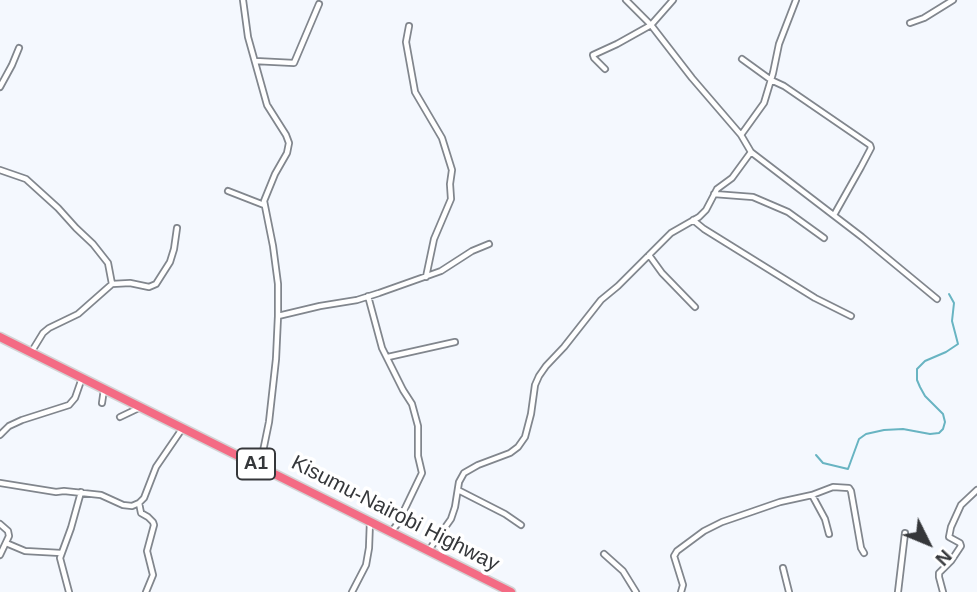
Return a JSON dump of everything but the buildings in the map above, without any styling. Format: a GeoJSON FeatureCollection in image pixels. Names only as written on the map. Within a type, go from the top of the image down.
{"type":"FeatureCollection","features":[{"type":"Feature","properties":{"kind":"highway","name":"Kisumu-Nairobi Highway"},"geometry":{"type":"LineString","coordinates":[[0,337],[511,592]]}},
{"type":"Feature","properties":{"kind":"street"},"geometry":{"type":"LineString","coordinates":[[243,0],[245,24],[267,105],[289,144],[264,205],[278,284],[278,316],[269,422],[260,466]]}},
{"type":"Feature","properties":{"kind":"street"},"geometry":{"type":"LineString","coordinates":[[626,0],[741,135],[751,152],[937,299]]}},
{"type":"Feature","properties":{"kind":"street"},"geometry":{"type":"LineString","coordinates":[[605,69],[594,58],[594,54],[650,25],[673,0]]}},
{"type":"Feature","properties":{"kind":"street"},"geometry":{"type":"LineString","coordinates":[[741,135],[764,103],[779,44],[796,0]]}},
{"type":"Feature","properties":{"kind":"street"},"geometry":{"type":"LineString","coordinates":[[909,23],[924,18],[953,0]]}},
{"type":"Feature","properties":{"kind":"street"},"geometry":{"type":"LineString","coordinates":[[255,61],[294,63],[319,4]]}},
{"type":"Feature","properties":{"kind":"street"},"geometry":{"type":"LineString","coordinates":[[409,26],[406,42],[415,93],[442,138],[452,170],[451,199],[434,239],[426,277]]}},
{"type":"Feature","properties":{"kind":"street"},"geometry":{"type":"LineString","coordinates":[[0,87],[19,48]]}},
{"type":"Feature","properties":{"kind":"street"},"geometry":{"type":"LineString","coordinates":[[742,59],[871,148],[834,215]]}},
{"type":"Feature","properties":{"kind":"street"},"geometry":{"type":"LineString","coordinates":[[429,550],[451,519],[461,478],[468,470],[500,458],[518,447],[525,437],[539,376],[594,308],[671,233],[706,210],[717,189],[732,178],[751,152]]}},
{"type":"Feature","properties":{"kind":"street"},"geometry":{"type":"LineString","coordinates":[[0,170],[26,179],[58,208],[108,263],[111,284]]}},
{"type":"Feature","properties":{"kind":"street"},"geometry":{"type":"LineString","coordinates":[[228,191],[264,205]]}},
{"type":"Feature","properties":{"kind":"street"},"geometry":{"type":"LineString","coordinates":[[715,194],[753,197],[788,212],[824,238]]}},
{"type":"Feature","properties":{"kind":"street"},"geometry":{"type":"LineString","coordinates":[[693,220],[815,298],[851,316]]}},
{"type":"Feature","properties":{"kind":"street"},"geometry":{"type":"LineString","coordinates":[[32,351],[43,333],[78,314],[111,284],[130,283],[149,287],[156,284],[170,262],[177,228]]}},
{"type":"Feature","properties":{"kind":"street"},"geometry":{"type":"LineString","coordinates":[[278,316],[368,296],[426,277],[489,244]]}},
{"type":"Feature","properties":{"kind":"street"},"geometry":{"type":"LineString","coordinates":[[649,255],[662,273],[695,307]]}},
{"type":"Feature","properties":{"kind":"street"},"geometry":{"type":"LineString","coordinates":[[368,296],[382,348],[412,404],[422,468],[419,482],[391,532]]}},
{"type":"Feature","properties":{"kind":"street"},"geometry":{"type":"LineString","coordinates":[[388,357],[455,342]]}},
{"type":"Feature","properties":{"kind":"street"},"geometry":{"type":"LineString","coordinates":[[0,435],[9,426],[22,420],[69,405],[77,394],[82,377]]}},
{"type":"Feature","properties":{"kind":"street"},"geometry":{"type":"LineString","coordinates":[[102,403],[104,388]]}},
{"type":"Feature","properties":{"kind":"street"},"geometry":{"type":"LineString","coordinates":[[120,417],[142,407]]}},
{"type":"Feature","properties":{"kind":"street"},"geometry":{"type":"LineString","coordinates":[[0,483],[56,492],[101,495],[132,506],[139,503],[147,492],[156,467],[183,428]]}},
{"type":"Feature","properties":{"kind":"street"},"geometry":{"type":"LineString","coordinates":[[681,592],[683,585],[674,556],[689,541],[722,522],[838,486],[850,489],[864,553]]}},
{"type":"Feature","properties":{"kind":"street"},"geometry":{"type":"LineString","coordinates":[[458,490],[521,524]]}},
{"type":"Feature","properties":{"kind":"street"},"geometry":{"type":"LineString","coordinates":[[943,592],[939,573],[961,546],[949,536],[951,527],[959,508],[977,490]]}},
{"type":"Feature","properties":{"kind":"street"},"geometry":{"type":"LineString","coordinates":[[69,592],[61,553],[81,492]]}},
{"type":"Feature","properties":{"kind":"street"},"geometry":{"type":"LineString","coordinates":[[812,495],[825,519],[829,534]]}},
{"type":"Feature","properties":{"kind":"street"},"geometry":{"type":"LineString","coordinates":[[139,503],[141,513],[154,525],[147,551],[153,575],[146,592]]}},
{"type":"Feature","properties":{"kind":"street"},"geometry":{"type":"LineString","coordinates":[[352,592],[366,565],[370,521]]}},
{"type":"Feature","properties":{"kind":"street"},"geometry":{"type":"LineString","coordinates":[[0,524],[8,531],[9,536],[0,555]]}},
{"type":"Feature","properties":{"kind":"street"},"geometry":{"type":"LineString","coordinates":[[898,592],[905,533]]}},
{"type":"Feature","properties":{"kind":"street"},"geometry":{"type":"LineString","coordinates":[[6,543],[25,551],[61,553]]}},
{"type":"Feature","properties":{"kind":"street"},"geometry":{"type":"LineString","coordinates":[[604,554],[623,571],[636,592]]}},
{"type":"Feature","properties":{"kind":"street"},"geometry":{"type":"LineString","coordinates":[[783,568],[789,592]]}},
{"type":"Feature","properties":{"kind":"waterway"},"geometry":{"type":"LineString","coordinates":[[816,455],[823,463],[848,469],[859,439],[866,434],[903,429],[930,434],[939,433],[943,429],[943,414],[925,396],[917,380],[917,369],[925,361],[958,344],[952,321],[954,303],[949,294]]}}]}
